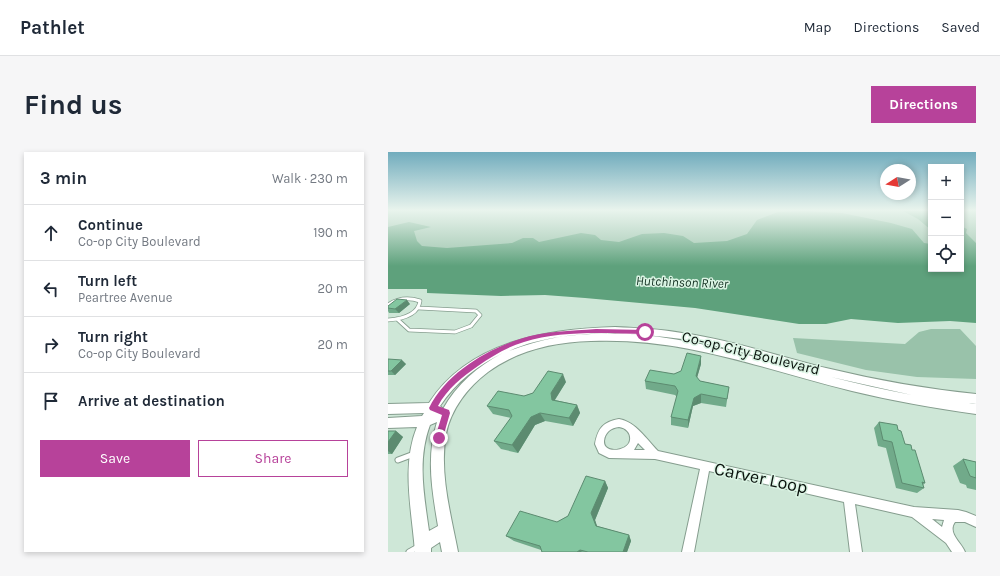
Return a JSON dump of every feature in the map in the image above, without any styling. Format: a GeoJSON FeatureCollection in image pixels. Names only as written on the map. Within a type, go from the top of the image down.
{"type":"FeatureCollection","features":[{"type":"Feature","properties":{"kind":"main road","name":"Co-op City Boulevard"},"geometry":{"type":"LineString","coordinates":[[423,548],[416,475],[416,453],[426,422],[433,408],[445,389],[478,361],[503,348],[533,337],[590,331],[645,332],[690,337],[730,346],[906,394],[976,399]]}},
{"type":"Feature","properties":{"kind":"main road","name":"Co-op City Boulevard"},"geometry":{"type":"LineString","coordinates":[[450,552],[438,468],[437,450],[440,432],[447,413],[452,402],[462,389],[476,376],[498,360],[517,351],[538,344],[553,341],[594,338],[655,340],[694,345],[818,378],[906,394],[976,409]]}},
{"type":"Feature","properties":{"kind":"main road"},"geometry":{"type":"LineString","coordinates":[[388,409],[433,408],[447,413]]}},
{"type":"Feature","properties":{"kind":"main road"},"geometry":{"type":"LineString","coordinates":[[388,423],[426,422],[447,413]]}},
{"type":"Feature","properties":{"kind":"main road"},"geometry":{"type":"LineString","coordinates":[[423,548],[446,529]]}},
{"type":"Feature","properties":{"kind":"street"},"geometry":{"type":"LineString","coordinates":[[655,455],[630,426],[620,423],[614,424],[604,431],[600,441],[603,450],[611,454],[655,455],[705,466]]}},
{"type":"Feature","properties":{"kind":"street"},"geometry":{"type":"LineString","coordinates":[[621,454],[633,444],[634,432]]}},
{"type":"Feature","properties":{"kind":"street","name":"Carver Loop"},"geometry":{"type":"LineString","coordinates":[[688,552],[705,466],[914,512],[965,517],[976,522]]}},
{"type":"Feature","properties":{"kind":"street"},"geometry":{"type":"LineString","coordinates":[[849,497],[856,552]]}},
{"type":"Feature","properties":{"kind":"street"},"geometry":{"type":"LineString","coordinates":[[914,512],[948,538],[958,552]]}},
{"type":"Feature","properties":{"kind":"street"},"geometry":{"type":"LineString","coordinates":[[948,538],[946,523],[951,518],[957,516]]}},
{"type":"Feature","properties":{"kind":"lane"},"geometry":{"type":"LineString","coordinates":[[388,305],[400,298],[420,301],[419,308]]}},
{"type":"Feature","properties":{"kind":"lane"},"geometry":{"type":"LineString","coordinates":[[388,320],[397,320],[409,315],[419,308],[476,311],[480,316],[471,326],[456,332],[409,330],[397,320]]}},
{"type":"Feature","properties":{"kind":"lane"},"geometry":{"type":"LineString","coordinates":[[398,460],[416,453]]}},
{"type":"Feature","properties":{"kind":"lane"},"geometry":{"type":"LineString","coordinates":[[409,552],[423,548]]}},
{"type":"Feature","properties":{"kind":"shaded area"},"geometry":{"type":"Polygon","coordinates":[[[388,229],[928,229],[928,265],[388,252],[388,229]]]}},
{"type":"Feature","properties":{"kind":"shaded area"},"geometry":{"type":"Polygon","coordinates":[[[964,229],[976,229],[976,250],[964,242],[964,229]]]}},
{"type":"Feature","properties":{"kind":"shaded area"},"geometry":{"type":"Polygon","coordinates":[[[931,329],[960,329],[976,346],[976,379],[917,377],[866,370],[797,353],[793,338],[905,344],[919,332],[931,329]]]}},
{"type":"Feature","properties":{"kind":"water","name":"Hutchinson River"},"geometry":{"type":"Polygon","coordinates":[[[388,229],[424,229],[414,231],[417,241],[422,246],[447,248],[512,243],[523,238],[533,238],[539,242],[581,233],[595,235],[601,240],[619,242],[642,234],[664,233],[683,236],[694,243],[727,241],[747,234],[751,229],[911,229],[924,243],[928,244],[928,272],[964,272],[964,229],[966,229],[966,233],[976,243],[976,323],[950,321],[898,323],[851,319],[826,324],[799,324],[695,308],[585,298],[545,295],[501,296],[427,293],[427,289],[388,289],[388,229]]]}},
{"type":"Feature","properties":{"kind":"building"},"geometry":{"type":"Polygon","coordinates":[[[397,299],[407,300],[395,309],[388,308],[388,306],[397,299]]]}},
{"type":"Feature","properties":{"kind":"building"},"geometry":{"type":"Polygon","coordinates":[[[687,353],[701,356],[696,376],[700,381],[729,387],[727,399],[701,394],[694,398],[688,420],[671,417],[678,391],[675,386],[645,381],[650,370],[674,374],[681,371],[687,353]]]}},
{"type":"Feature","properties":{"kind":"building"},"geometry":{"type":"Polygon","coordinates":[[[388,359],[402,360],[391,371],[388,371],[388,359]]]}},
{"type":"Feature","properties":{"kind":"building"},"geometry":{"type":"Polygon","coordinates":[[[548,371],[563,374],[551,393],[552,400],[577,405],[569,418],[540,413],[531,417],[512,445],[494,441],[512,416],[509,410],[487,406],[498,391],[524,396],[533,393],[548,371]]]}},
{"type":"Feature","properties":{"kind":"building"},"geometry":{"type":"Polygon","coordinates":[[[879,422],[897,425],[898,430],[901,431],[905,444],[911,445],[912,450],[915,450],[925,483],[922,482],[924,488],[902,483],[892,442],[883,440],[879,422]]]}},
{"type":"Feature","properties":{"kind":"building"},"geometry":{"type":"Polygon","coordinates":[[[388,431],[396,431],[388,442],[388,431]]]}},
{"type":"Feature","properties":{"kind":"building"},"geometry":{"type":"Polygon","coordinates":[[[963,459],[976,462],[976,478],[970,476],[963,459]]]}},
{"type":"Feature","properties":{"kind":"building"},"geometry":{"type":"Polygon","coordinates":[[[586,476],[605,481],[591,513],[596,526],[629,535],[623,552],[588,552],[580,550],[577,552],[542,552],[540,546],[506,536],[520,511],[557,522],[568,516],[586,476]]]}},
{"type":"Feature","properties":{"kind":"route"},"geometry":{"type":"LineString","coordinates":[[439,438],[447,413],[433,408],[439,398],[450,384],[464,372],[493,352],[522,340],[546,335],[579,331],[645,332]]}}]}
